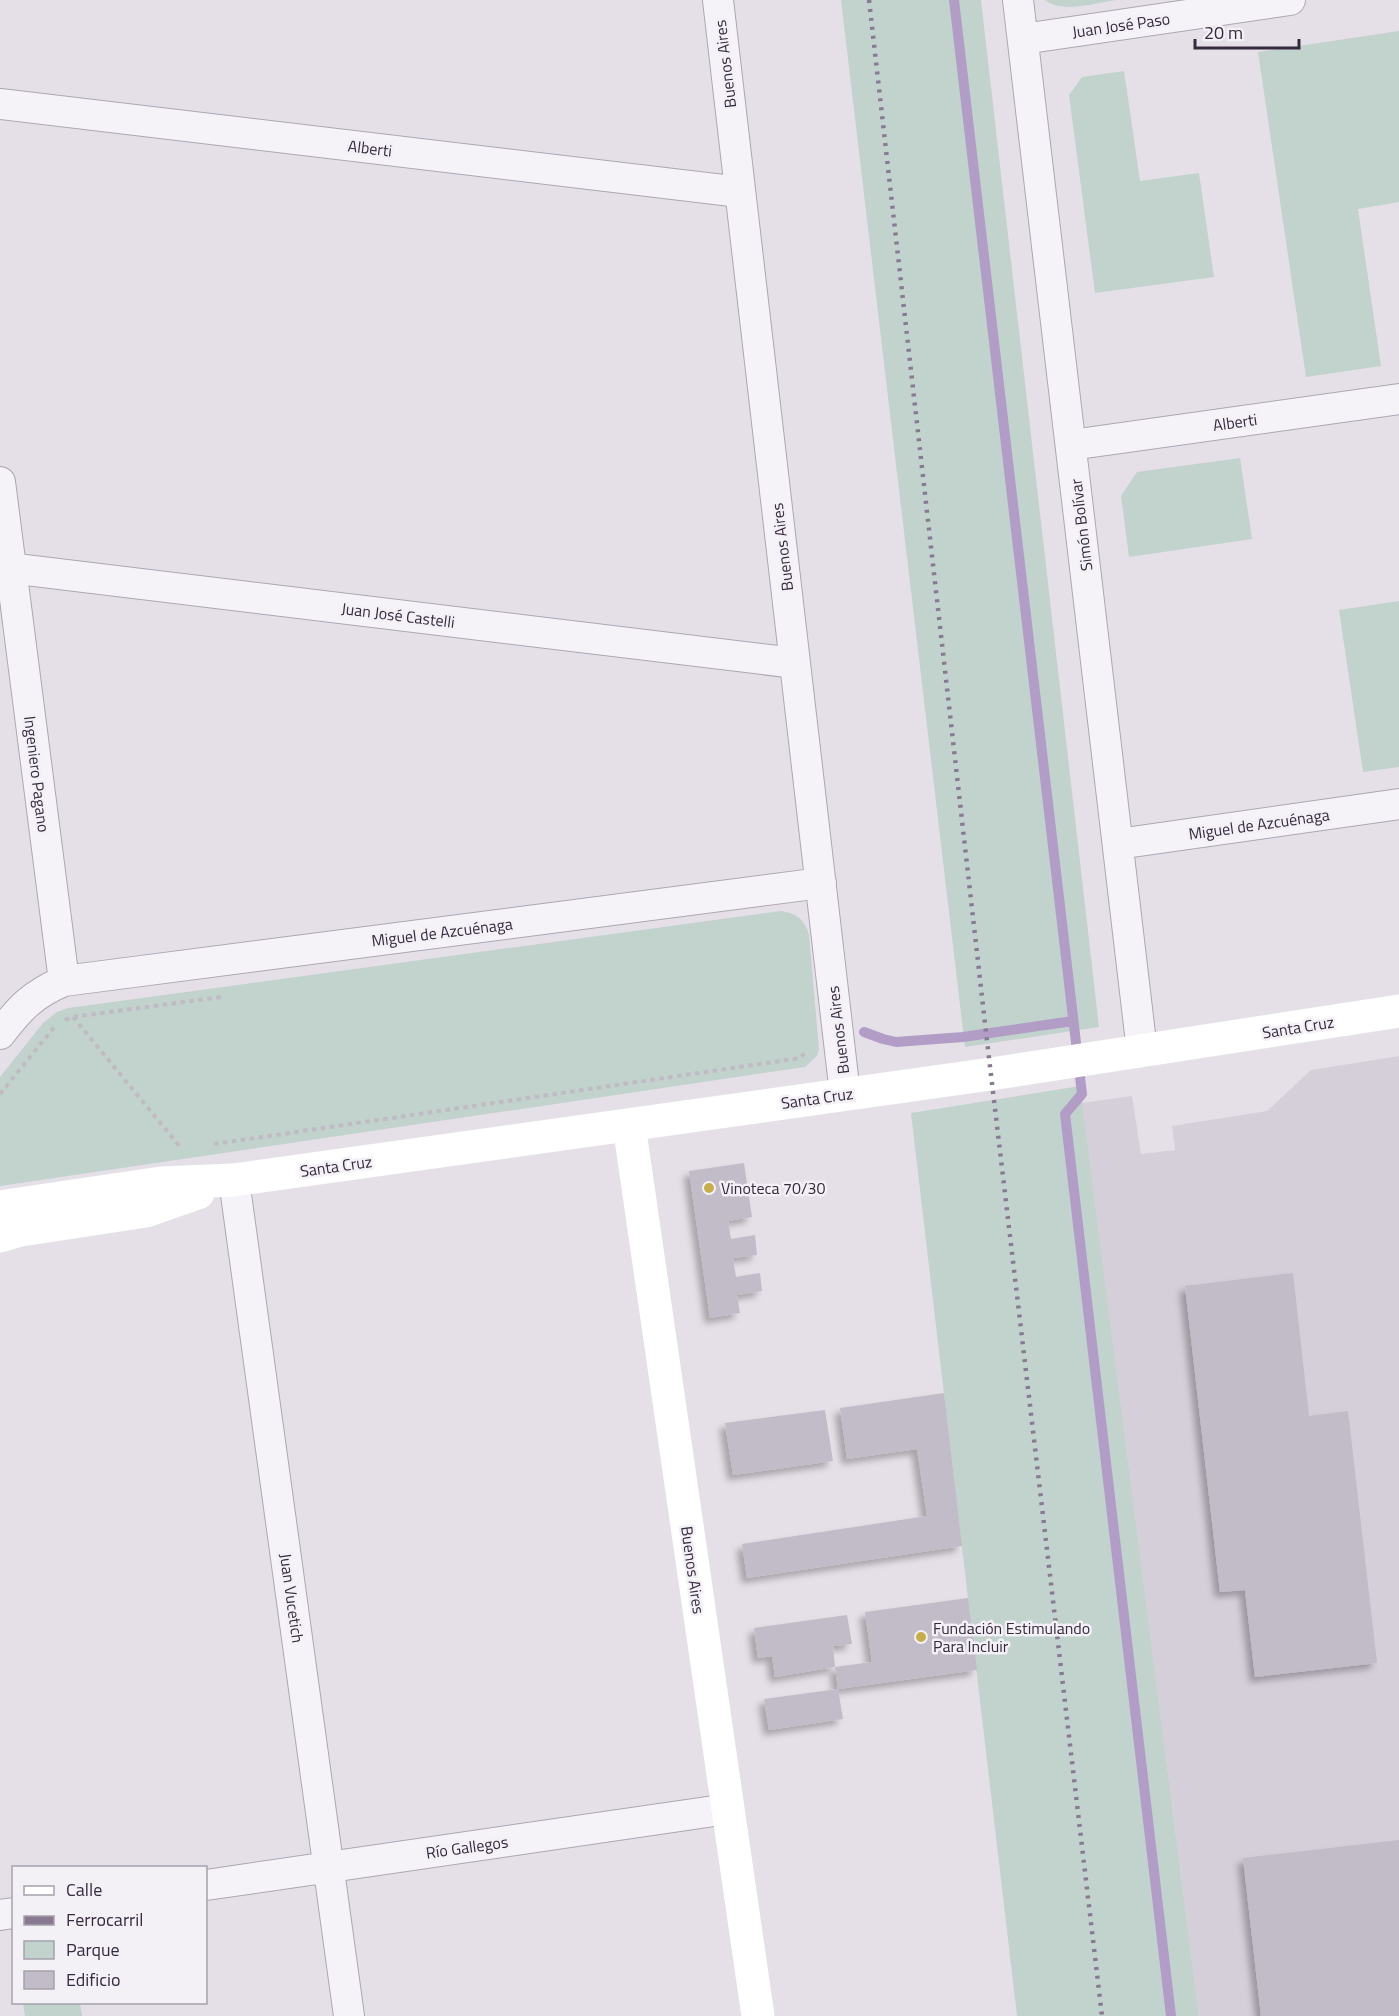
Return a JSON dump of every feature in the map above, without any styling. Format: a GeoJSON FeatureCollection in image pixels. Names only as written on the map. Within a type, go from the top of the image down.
{"type":"FeatureCollection","features":[{"type":"Feature","properties":{"kind":"main road","name":"Santa Cruz"},"geometry":{"type":"LineString","coordinates":[[0,1207],[161,1183],[234,1180],[629,1125],[1142,1051],[1399,1011]]}},
{"type":"Feature","properties":{"kind":"main road","name":"Buenos Aires"},"geometry":{"type":"LineString","coordinates":[[629,1125],[758,2016]]}},
{"type":"Feature","properties":{"kind":"main road","name":"Santa Cruz"},"geometry":{"type":"LineString","coordinates":[[0,1236],[21,1230],[146,1211],[234,1180]]}},
{"type":"Feature","properties":{"kind":"street","name":"Buenos Aires"},"geometry":{"type":"LineString","coordinates":[[718,0],[845,1094]]}},
{"type":"Feature","properties":{"kind":"street","name":"Simón Bolívar"},"geometry":{"type":"LineString","coordinates":[[1018,0],[1142,1051]]}},
{"type":"Feature","properties":{"kind":"street","name":"Juan José Paso"},"geometry":{"type":"LineString","coordinates":[[1023,39],[1290,0]]}},
{"type":"Feature","properties":{"kind":"street","name":"Alberti"},"geometry":{"type":"LineString","coordinates":[[0,104],[740,192]]}},
{"type":"Feature","properties":{"kind":"street","name":"Alberti"},"geometry":{"type":"LineString","coordinates":[[1071,445],[1399,399]]}},
{"type":"Feature","properties":{"kind":"street","name":"Ingeniero Pagano"},"geometry":{"type":"LineString","coordinates":[[0,482],[6,568],[64,981]]}},
{"type":"Feature","properties":{"kind":"street","name":"Juan José Castelli"},"geometry":{"type":"LineString","coordinates":[[6,568],[795,663]]}},
{"type":"Feature","properties":{"kind":"street","name":"Miguel de Azcuénaga"},"geometry":{"type":"LineString","coordinates":[[1118,844],[1399,804]]}},
{"type":"Feature","properties":{"kind":"street","name":"Miguel de Azcuénaga"},"geometry":{"type":"LineString","coordinates":[[64,981],[821,883]]}},
{"type":"Feature","properties":{"kind":"street"},"geometry":{"type":"LineString","coordinates":[[0,1034],[17,1011],[29,1000],[64,981]]}},
{"type":"Feature","properties":{"kind":"street","name":"Juan Vucetich"},"geometry":{"type":"LineString","coordinates":[[234,1180],[349,2016]]}},
{"type":"Feature","properties":{"kind":"street","name":"Río Gallegos"},"geometry":{"type":"LineString","coordinates":[[207,1885],[728,1809]]}},
{"type":"Feature","properties":{"kind":"path"},"geometry":{"type":"LineString","coordinates":[[0,1094],[55,1026],[73,1017],[231,995]]}},
{"type":"Feature","properties":{"kind":"path"},"geometry":{"type":"LineString","coordinates":[[73,1017],[181,1149],[170,1150]]}},
{"type":"Feature","properties":{"kind":"path"},"geometry":{"type":"LineString","coordinates":[[204,1146],[794,1059],[805,1054],[809,1042]]}},
{"type":"Feature","properties":{"kind":"shaded area"},"geometry":{"type":"Polygon","coordinates":[[[1399,1056],[1399,2016],[1199,2016],[1082,1103],[1132,1096],[1141,1154],[1175,1150],[1172,1126],[1267,1111],[1311,1070],[1399,1056]]]}},
{"type":"Feature","properties":{"kind":"green space"},"geometry":{"type":"Polygon","coordinates":[[[841,0],[981,0],[1099,1027],[965,1047],[841,0]]]}},
{"type":"Feature","properties":{"kind":"green space"},"geometry":{"type":"Polygon","coordinates":[[[1045,0],[1116,0],[1070,7],[1052,4],[1045,0]]]}},
{"type":"Feature","properties":{"kind":"green space"},"geometry":{"type":"Polygon","coordinates":[[[1399,31],[1399,202],[1358,209],[1381,366],[1306,377],[1258,52],[1399,31]]]}},
{"type":"Feature","properties":{"kind":"green space"},"geometry":{"type":"Polygon","coordinates":[[[1124,71],[1140,181],[1199,173],[1214,277],[1095,293],[1069,95],[1082,77],[1124,71]]]}},
{"type":"Feature","properties":{"kind":"green space"},"geometry":{"type":"Polygon","coordinates":[[[1240,458],[1252,539],[1129,557],[1121,496],[1137,472],[1240,458]]]}},
{"type":"Feature","properties":{"kind":"green space"},"geometry":{"type":"Polygon","coordinates":[[[1399,601],[1399,767],[1363,772],[1339,610],[1399,601]]]}},
{"type":"Feature","properties":{"kind":"green space"},"geometry":{"type":"Polygon","coordinates":[[[781,911],[792,913],[800,918],[809,935],[819,1049],[817,1056],[805,1067],[0,1186],[0,1077],[43,1023],[57,1012],[68,1008],[781,911]]]}},
{"type":"Feature","properties":{"kind":"green space"},"geometry":{"type":"Polygon","coordinates":[[[1080,1086],[1199,2016],[1017,2016],[911,1113],[1080,1086]]]}},
{"type":"Feature","properties":{"kind":"green space"},"geometry":{"type":"Polygon","coordinates":[[[23,2004],[80,2004],[82,2016],[25,2016],[23,2004]]]}},
{"type":"Feature","properties":{"kind":"building"},"geometry":{"type":"Polygon","coordinates":[[[744,1163],[752,1217],[728,1221],[731,1239],[755,1235],[757,1255],[733,1258],[736,1277],[760,1273],[762,1291],[737,1295],[740,1313],[710,1318],[689,1171],[744,1163]]]}},
{"type":"Feature","properties":{"kind":"building"},"geometry":{"type":"Polygon","coordinates":[[[1293,1273],[1309,1416],[1348,1411],[1377,1663],[1255,1677],[1245,1590],[1220,1592],[1185,1286],[1293,1273]]]}},
{"type":"Feature","properties":{"kind":"building"},"geometry":{"type":"Polygon","coordinates":[[[944,1393],[962,1546],[747,1578],[742,1544],[927,1516],[917,1449],[847,1459],[840,1408],[944,1393]]]}},
{"type":"Feature","properties":{"kind":"building"},"geometry":{"type":"Polygon","coordinates":[[[825,1410],[833,1461],[733,1475],[725,1423],[825,1410]]]}},
{"type":"Feature","properties":{"kind":"building","name":"Fundación Estimulando Para Incluir"},"geometry":{"type":"Polygon","coordinates":[[[968,1598],[977,1670],[838,1689],[835,1667],[872,1662],[865,1612],[968,1598]]]}},
{"type":"Feature","properties":{"kind":"building"},"geometry":{"type":"Polygon","coordinates":[[[847,1615],[852,1644],[833,1646],[835,1667],[775,1677],[772,1656],[758,1658],[754,1628],[847,1615]]]}},
{"type":"Feature","properties":{"kind":"building"},"geometry":{"type":"Polygon","coordinates":[[[838,1689],[843,1719],[769,1730],[764,1699],[838,1689]]]}},
{"type":"Feature","properties":{"kind":"building"},"geometry":{"type":"Polygon","coordinates":[[[1399,1840],[1399,2016],[1261,2016],[1243,1858],[1399,1840]]]}},
{"type":"Feature","properties":{"kind":"waterway"},"geometry":{"type":"LineString","coordinates":[[954,0],[1082,1094],[1065,1114],[1171,2016]]}},
{"type":"Feature","properties":{"kind":"waterway"},"geometry":{"type":"LineString","coordinates":[[864,1032],[896,1042],[963,1037],[1073,1021]]}},
{"type":"Feature","properties":{"kind":"railway"},"geometry":{"type":"LineString","coordinates":[[869,0],[987,1041],[1102,2016]]}},
{"type":"Feature","properties":{"kind":"place","name":"Vinoteca 70/30"},"geometry":{"type":"Point","coordinates":[709,1188]}},
{"type":"Feature","properties":{"kind":"place","name":"Fundación Estimulando Para Incluir"},"geometry":{"type":"Point","coordinates":[921,1637]}}]}
